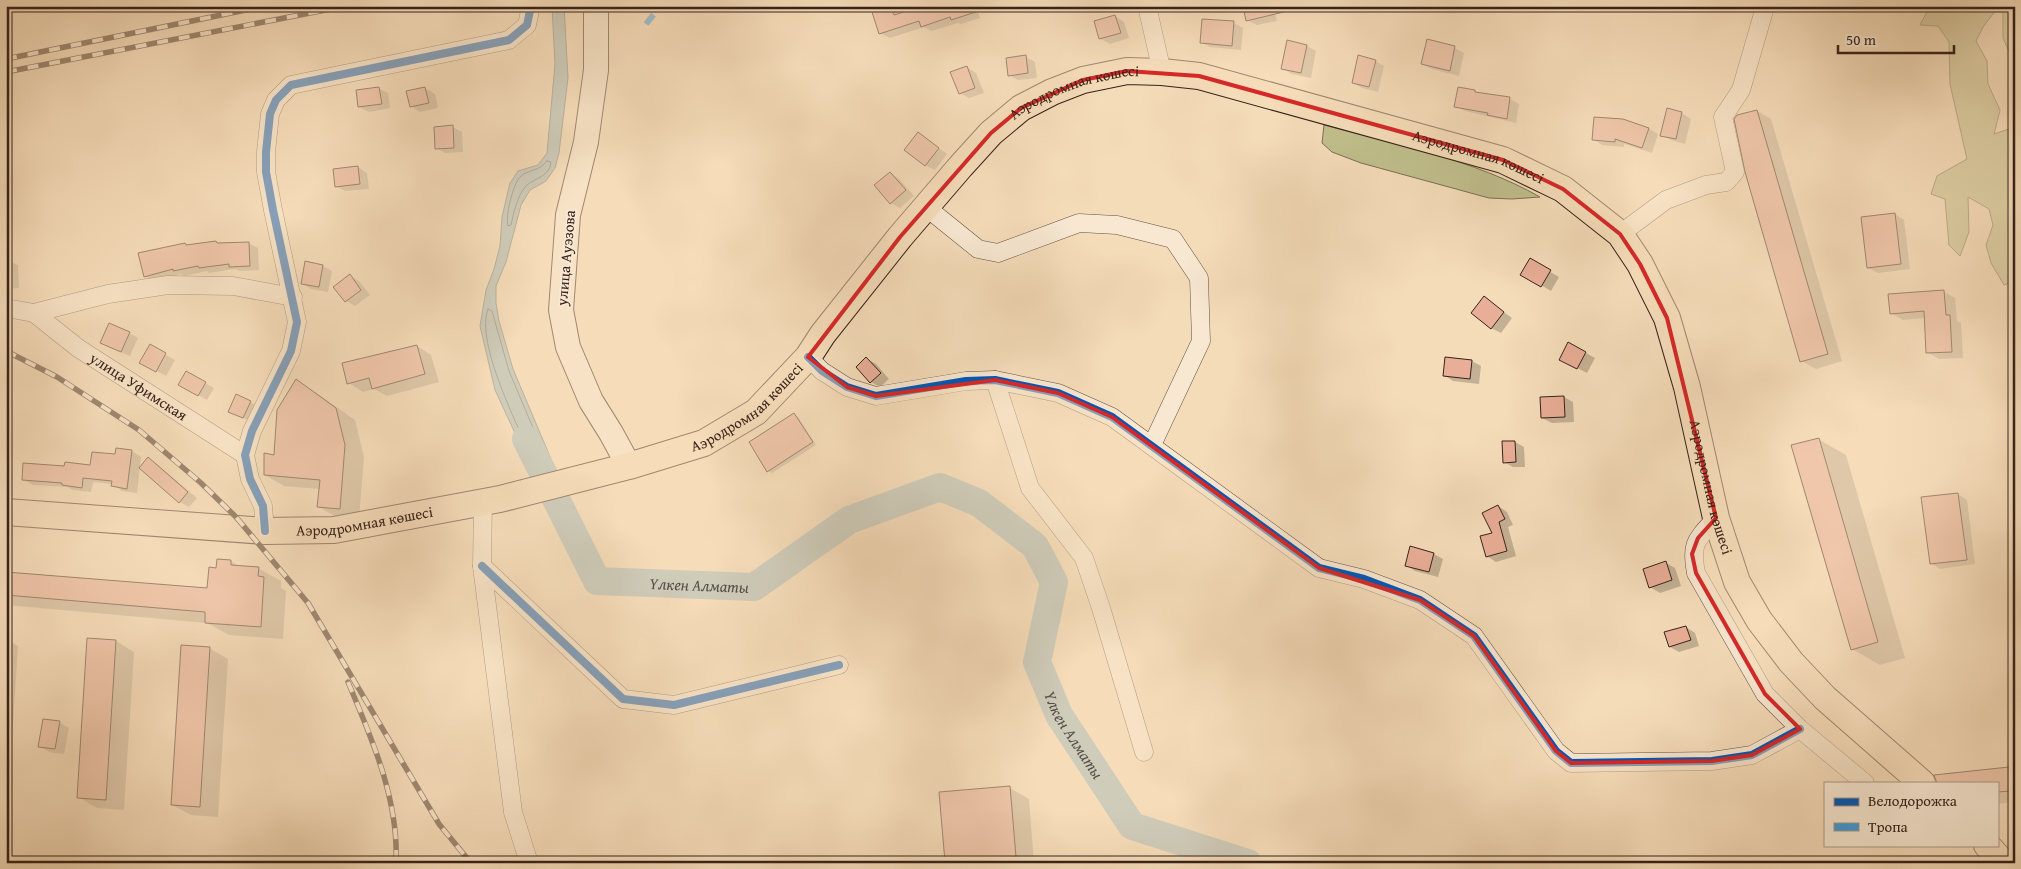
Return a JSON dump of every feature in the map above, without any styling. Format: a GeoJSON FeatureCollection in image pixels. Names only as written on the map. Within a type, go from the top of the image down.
{"type":"FeatureCollection","features":[{"type":"Feature","properties":{"kind":"main road","name":"улица Ауэзова"},"geometry":{"type":"LineString","coordinates":[[596,6],[596,70],[586,142],[568,215],[561,310],[568,347],[591,401],[629,466]]}},
{"type":"Feature","properties":{"kind":"main road","name":"Аэродромная көшесі"},"geometry":{"type":"LineString","coordinates":[[6,512],[265,531],[334,530],[492,501],[629,466],[704,444],[756,412],[808,357],[823,334],[926,207],[991,133],[1022,108],[1052,92],[1083,80],[1127,71],[1199,76],[1503,160],[1563,189],[1620,234],[1640,264],[1667,318],[1687,387],[1716,518],[1737,582],[1759,620],[1792,662],[1825,698],[1921,782]]}},
{"type":"Feature","properties":{"kind":"main road"},"geometry":{"type":"LineString","coordinates":[[1988,846],[2003,863]]}},
{"type":"Feature","properties":{"kind":"street"},"geometry":{"type":"LineString","coordinates":[[265,531],[263,506],[250,479],[245,455],[252,431],[291,351],[297,322],[272,210],[266,172],[270,114],[276,100],[291,85],[510,40],[527,25],[531,6]]}},
{"type":"Feature","properties":{"kind":"street"},"geometry":{"type":"LineString","coordinates":[[1147,6],[1162,72]]}},
{"type":"Feature","properties":{"kind":"street"},"geometry":{"type":"LineString","coordinates":[[1620,234],[1666,200],[1706,185],[1726,182],[1736,172],[1724,117],[1741,90],[1763,14],[1763,6]]}},
{"type":"Feature","properties":{"kind":"street"},"geometry":{"type":"LineString","coordinates":[[926,207],[978,249],[998,253],[1079,223],[1117,225],[1173,239],[1199,278],[1201,341],[1152,445]]}},
{"type":"Feature","properties":{"kind":"street"},"geometry":{"type":"LineString","coordinates":[[6,308],[34,314],[108,294],[168,285],[233,286],[293,298]]}},
{"type":"Feature","properties":{"kind":"street","name":"улица Уфимская"},"geometry":{"type":"LineString","coordinates":[[34,314],[78,348],[245,455]]}},
{"type":"Feature","properties":{"kind":"street"},"geometry":{"type":"LineString","coordinates":[[808,357],[822,371],[847,387],[876,396],[966,381],[995,380],[1058,392],[1112,417],[1320,568],[1364,579],[1420,600],[1474,636],[1556,751],[1571,762],[1712,761],[1752,755],[1800,729]]}},
{"type":"Feature","properties":{"kind":"street"},"geometry":{"type":"LineString","coordinates":[[995,380],[1030,488],[1084,558],[1144,752]]}},
{"type":"Feature","properties":{"kind":"street"},"geometry":{"type":"LineString","coordinates":[[492,501],[482,566],[513,812],[529,863]]}},
{"type":"Feature","properties":{"kind":"street"},"geometry":{"type":"LineString","coordinates":[[1716,518],[1698,538],[1692,554],[1696,573],[1765,694],[1800,729],[1864,782]]}},
{"type":"Feature","properties":{"kind":"street"},"geometry":{"type":"LineString","coordinates":[[482,566],[623,699],[674,705],[839,665]]}},
{"type":"Feature","properties":{"kind":"highlighted area"},"geometry":{"type":"Polygon","coordinates":[[[1127,71],[1199,76],[1503,160],[1563,189],[1620,234],[1640,264],[1667,318],[1716,518],[1698,538],[1692,554],[1696,573],[1765,694],[1800,729],[1752,755],[1712,761],[1571,763],[1556,751],[1474,636],[1420,600],[1319,568],[1112,417],[1058,393],[995,380],[876,396],[847,387],[808,357],[900,237],[991,133],[1021,108],[1083,80],[1127,71]]]}},
{"type":"Feature","properties":{"kind":"shaded area"},"geometry":{"type":"Polygon","coordinates":[[[1904,6],[1999,6],[1983,27],[1976,41],[1987,61],[1988,84],[2000,110],[1994,134],[2015,127],[2015,186],[2011,193],[2015,224],[2015,281],[2004,285],[1991,263],[1986,245],[1993,225],[1989,209],[1968,197],[1969,232],[1960,256],[1949,245],[1945,199],[1931,194],[1937,176],[1967,159],[1950,84],[1949,42],[1938,26],[1920,25],[1929,8],[1908,9],[1904,6]]]}},
{"type":"Feature","properties":{"kind":"shaded area"},"geometry":{"type":"Polygon","coordinates":[[[2003,6],[2015,6],[2015,65],[2003,38],[2003,6]]]}},
{"type":"Feature","properties":{"kind":"shaded area"},"geometry":{"type":"Polygon","coordinates":[[[1324,125],[1406,146],[1462,163],[1515,184],[1540,197],[1489,198],[1361,163],[1332,152],[1322,143],[1324,125]]]}},
{"type":"Feature","properties":{"kind":"water"},"geometry":{"type":"Polygon","coordinates":[[[552,6],[564,6],[568,78],[559,153],[555,168],[546,181],[530,190],[521,205],[506,262],[496,286],[499,321],[513,369],[554,466],[534,474],[495,390],[480,326],[486,290],[500,246],[502,217],[510,183],[518,171],[538,165],[547,153],[555,64],[552,6]]]}},
{"type":"Feature","properties":{"kind":"building"},"geometry":{"type":"Polygon","coordinates":[[[890,6],[894,15],[923,6],[985,6],[985,9],[951,20],[950,17],[921,27],[919,21],[879,34],[872,12],[890,6]]]}},
{"type":"Feature","properties":{"kind":"building"},"geometry":{"type":"Polygon","coordinates":[[[1243,6],[1288,6],[1288,11],[1246,21],[1243,6]]]}},
{"type":"Feature","properties":{"kind":"building"},"geometry":{"type":"Polygon","coordinates":[[[1115,15],[1121,33],[1099,39],[1094,21],[1115,15]]]}},
{"type":"Feature","properties":{"kind":"building"},"geometry":{"type":"Polygon","coordinates":[[[1202,19],[1234,21],[1232,46],[1200,43],[1202,19]]]}},
{"type":"Feature","properties":{"kind":"building"},"geometry":{"type":"Polygon","coordinates":[[[1427,39],[1455,46],[1450,71],[1421,64],[1427,39]]]}},
{"type":"Feature","properties":{"kind":"building"},"geometry":{"type":"Polygon","coordinates":[[[1287,40],[1307,45],[1301,73],[1281,69],[1287,40]]]}},
{"type":"Feature","properties":{"kind":"building"},"geometry":{"type":"Polygon","coordinates":[[[1026,55],[1028,73],[1008,76],[1006,58],[1026,55]]]}},
{"type":"Feature","properties":{"kind":"building"},"geometry":{"type":"Polygon","coordinates":[[[1358,55],[1376,60],[1369,87],[1352,83],[1358,55]]]}},
{"type":"Feature","properties":{"kind":"building"},"geometry":{"type":"Polygon","coordinates":[[[967,66],[975,88],[959,94],[950,72],[967,66]]]}},
{"type":"Feature","properties":{"kind":"building"},"geometry":{"type":"Polygon","coordinates":[[[379,87],[382,104],[358,107],[356,90],[379,87]]]}},
{"type":"Feature","properties":{"kind":"building"},"geometry":{"type":"Polygon","coordinates":[[[425,87],[429,103],[410,107],[406,91],[425,87]]]}},
{"type":"Feature","properties":{"kind":"building"},"geometry":{"type":"Polygon","coordinates":[[[1458,87],[1475,90],[1475,92],[1510,97],[1507,119],[1487,115],[1488,113],[1454,107],[1458,87]]]}},
{"type":"Feature","properties":{"kind":"building"},"geometry":{"type":"Polygon","coordinates":[[[1667,108],[1682,112],[1676,139],[1660,136],[1667,108]]]}},
{"type":"Feature","properties":{"kind":"building"},"geometry":{"type":"Polygon","coordinates":[[[1757,110],[1828,354],[1800,362],[1745,172],[1734,119],[1737,115],[1757,110]]]}},
{"type":"Feature","properties":{"kind":"building"},"geometry":{"type":"Polygon","coordinates":[[[1594,117],[1623,119],[1649,128],[1642,148],[1615,139],[1615,142],[1592,140],[1594,117]]]}},
{"type":"Feature","properties":{"kind":"building"},"geometry":{"type":"Polygon","coordinates":[[[453,125],[454,148],[435,149],[434,127],[453,125]]]}},
{"type":"Feature","properties":{"kind":"building"},"geometry":{"type":"Polygon","coordinates":[[[918,132],[939,148],[925,166],[904,150],[918,132]]]}},
{"type":"Feature","properties":{"kind":"building"},"geometry":{"type":"Polygon","coordinates":[[[358,166],[360,184],[335,187],[333,169],[358,166]]]}},
{"type":"Feature","properties":{"kind":"building"},"geometry":{"type":"Polygon","coordinates":[[[890,172],[906,190],[890,204],[874,185],[890,172]]]}},
{"type":"Feature","properties":{"kind":"building"},"geometry":{"type":"Polygon","coordinates":[[[1895,213],[1901,264],[1867,268],[1861,217],[1895,213]]]}},
{"type":"Feature","properties":{"kind":"building"},"geometry":{"type":"Polygon","coordinates":[[[216,241],[217,243],[249,242],[250,266],[229,267],[229,264],[199,268],[198,266],[173,271],[173,269],[144,277],[138,253],[185,243],[186,245],[216,241]]]}},
{"type":"Feature","properties":{"kind":"building"},"geometry":{"type":"Polygon","coordinates":[[[1530,258],[1551,270],[1541,287],[1520,275],[1530,258]]]}},
{"type":"Feature","properties":{"kind":"building"},"geometry":{"type":"Polygon","coordinates":[[[305,261],[323,265],[319,287],[301,284],[305,261]]]}},
{"type":"Feature","properties":{"kind":"building"},"geometry":{"type":"Polygon","coordinates":[[[350,274],[361,290],[345,302],[333,287],[350,274]]]}},
{"type":"Feature","properties":{"kind":"building"},"geometry":{"type":"Polygon","coordinates":[[[1944,290],[1946,315],[1950,315],[1952,352],[1926,353],[1924,311],[1890,314],[1888,294],[1944,290]]]}},
{"type":"Feature","properties":{"kind":"building"},"geometry":{"type":"Polygon","coordinates":[[[1484,296],[1504,312],[1491,329],[1471,313],[1484,296]]]}},
{"type":"Feature","properties":{"kind":"building"},"geometry":{"type":"Polygon","coordinates":[[[109,323],[130,332],[121,352],[100,343],[109,323]]]}},
{"type":"Feature","properties":{"kind":"building"},"geometry":{"type":"Polygon","coordinates":[[[1568,342],[1586,352],[1577,369],[1559,360],[1568,342]]]}},
{"type":"Feature","properties":{"kind":"building"},"geometry":{"type":"Polygon","coordinates":[[[150,344],[166,353],[156,372],[139,363],[150,344]]]}},
{"type":"Feature","properties":{"kind":"building"},"geometry":{"type":"Polygon","coordinates":[[[417,345],[425,374],[372,389],[369,378],[347,384],[342,363],[417,345]]]}},
{"type":"Feature","properties":{"kind":"building"},"geometry":{"type":"Polygon","coordinates":[[[866,357],[881,373],[870,383],[856,367],[866,357]]]}},
{"type":"Feature","properties":{"kind":"building"},"geometry":{"type":"Polygon","coordinates":[[[1445,357],[1472,360],[1470,379],[1443,376],[1445,357]]]}},
{"type":"Feature","properties":{"kind":"building"},"geometry":{"type":"Polygon","coordinates":[[[186,371],[206,382],[198,396],[178,385],[186,371]]]}},
{"type":"Feature","properties":{"kind":"building"},"geometry":{"type":"Polygon","coordinates":[[[296,379],[336,408],[345,445],[340,509],[317,507],[320,480],[264,475],[264,453],[274,455],[277,410],[296,379]]]}},
{"type":"Feature","properties":{"kind":"building"},"geometry":{"type":"Polygon","coordinates":[[[236,394],[251,401],[243,418],[228,412],[236,394]]]}},
{"type":"Feature","properties":{"kind":"building"},"geometry":{"type":"Polygon","coordinates":[[[1564,396],[1565,417],[1541,418],[1540,397],[1564,396]]]}},
{"type":"Feature","properties":{"kind":"building"},"geometry":{"type":"Polygon","coordinates":[[[794,413],[813,442],[767,472],[749,442],[794,413]]]}},
{"type":"Feature","properties":{"kind":"building"},"geometry":{"type":"Polygon","coordinates":[[[1819,438],[1878,642],[1851,650],[1791,445],[1819,438]]]}},
{"type":"Feature","properties":{"kind":"building"},"geometry":{"type":"Polygon","coordinates":[[[1502,441],[1515,441],[1516,462],[1503,463],[1502,441]]]}},
{"type":"Feature","properties":{"kind":"building"},"geometry":{"type":"Polygon","coordinates":[[[116,448],[132,450],[127,489],[111,486],[112,481],[83,478],[82,488],[62,485],[62,483],[22,480],[23,463],[64,466],[65,462],[90,465],[92,452],[115,454],[116,448]]]}},
{"type":"Feature","properties":{"kind":"building"},"geometry":{"type":"Polygon","coordinates":[[[148,457],[188,492],[179,503],[139,468],[148,457]]]}},
{"type":"Feature","properties":{"kind":"building"},"geometry":{"type":"Polygon","coordinates":[[[1958,493],[1967,560],[1930,564],[1921,497],[1958,493]]]}},
{"type":"Feature","properties":{"kind":"building"},"geometry":{"type":"Polygon","coordinates":[[[1498,505],[1505,519],[1499,522],[1507,551],[1486,557],[1480,536],[1492,533],[1482,513],[1498,505]]]}},
{"type":"Feature","properties":{"kind":"building"},"geometry":{"type":"Polygon","coordinates":[[[1410,546],[1434,553],[1429,572],[1405,566],[1410,546]]]}},
{"type":"Feature","properties":{"kind":"building"},"geometry":{"type":"Polygon","coordinates":[[[217,559],[231,560],[231,565],[259,567],[258,576],[264,577],[261,627],[205,623],[205,612],[6,595],[6,572],[207,588],[209,567],[216,568],[217,559]]]}},
{"type":"Feature","properties":{"kind":"building"},"geometry":{"type":"Polygon","coordinates":[[[1666,561],[1672,580],[1649,588],[1643,569],[1666,561]]]}},
{"type":"Feature","properties":{"kind":"building"},"geometry":{"type":"Polygon","coordinates":[[[1686,626],[1691,640],[1669,647],[1664,632],[1686,626]]]}},
{"type":"Feature","properties":{"kind":"building"},"geometry":{"type":"Polygon","coordinates":[[[87,638],[116,640],[106,800],[77,798],[87,638]]]}},
{"type":"Feature","properties":{"kind":"building"},"geometry":{"type":"Polygon","coordinates":[[[181,645],[210,647],[200,807],[171,805],[181,645]]]}},
{"type":"Feature","properties":{"kind":"building"},"geometry":{"type":"Polygon","coordinates":[[[43,719],[60,721],[55,749],[38,747],[43,719]]]}},
{"type":"Feature","properties":{"kind":"building"},"geometry":{"type":"Polygon","coordinates":[[[2009,767],[2011,791],[1998,792],[1998,782],[1937,782],[1934,775],[2009,767]]]}},
{"type":"Feature","properties":{"kind":"building"},"geometry":{"type":"Polygon","coordinates":[[[1010,786],[1016,857],[945,862],[939,792],[1010,786]]]}},
{"type":"Feature","properties":{"kind":"waterway","name":"Үлкен Алматы"},"geometry":{"type":"LineString","coordinates":[[526,439],[597,581],[754,587],[849,520],[940,487],[979,503],[1035,546],[1054,582],[1037,662],[1059,715],[1132,826],[1248,863]]}},
{"type":"Feature","properties":{"kind":"railway"},"geometry":{"type":"LineString","coordinates":[[6,59],[265,6]]}},
{"type":"Feature","properties":{"kind":"railway"},"geometry":{"type":"LineString","coordinates":[[6,72],[346,6]]}},
{"type":"Feature","properties":{"kind":"railway"},"geometry":{"type":"LineString","coordinates":[[6,351],[57,377],[139,430],[201,483],[236,517],[308,603],[439,824],[471,863]]}},
{"type":"Feature","properties":{"kind":"railway"},"geometry":{"type":"LineString","coordinates":[[348,682],[382,770],[393,816],[396,839],[396,863]]}},
{"type":"Feature","properties":{"kind":"marked path"},"geometry":{"type":"LineString","coordinates":[[646,24],[658,9],[665,6]]}},
{"type":"Feature","properties":{"kind":"cycle path"},"geometry":{"type":"LineString","coordinates":[[265,531],[263,506],[250,479],[245,455],[252,431],[291,351],[297,322],[266,172],[270,114],[276,100],[291,85],[509,40],[527,25],[531,6]]}},
{"type":"Feature","properties":{"kind":"cycle path"},"geometry":{"type":"LineString","coordinates":[[808,357],[822,371],[847,387],[876,396],[966,381],[995,380],[1058,393],[1112,417],[1319,568],[1364,579],[1420,600],[1474,636],[1556,751],[1571,763],[1712,761],[1752,755],[1800,729]]}},
{"type":"Feature","properties":{"kind":"cycle path"},"geometry":{"type":"LineString","coordinates":[[482,566],[623,699],[674,705],[839,665]]}}]}
